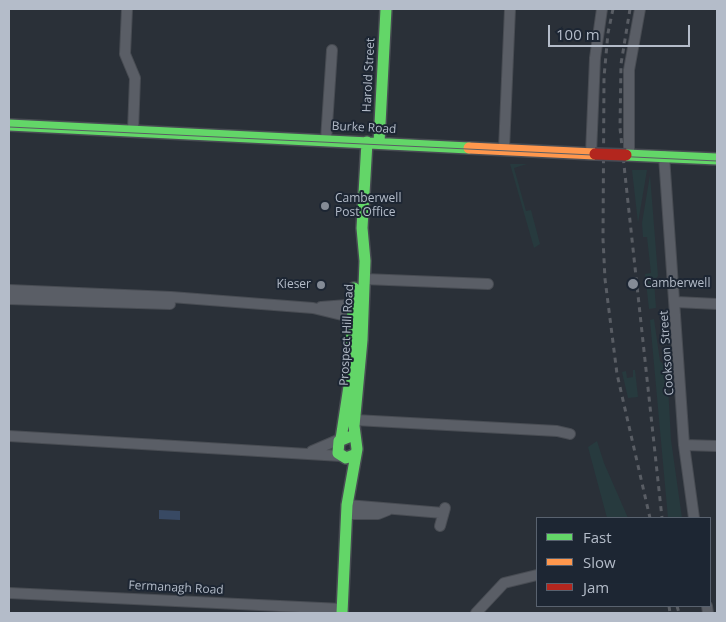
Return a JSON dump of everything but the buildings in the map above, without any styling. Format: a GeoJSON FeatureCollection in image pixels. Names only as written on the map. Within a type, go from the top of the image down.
{"type":"FeatureCollection","features":[{"type":"Feature","properties":{"kind":"main road","name":"Harold Street"},"geometry":{"type":"LineString","coordinates":[[373,143],[386,9]]}},
{"type":"Feature","properties":{"kind":"main road","name":"Burke Road"},"geometry":{"type":"LineString","coordinates":[[9,125],[717,159]]}},
{"type":"Feature","properties":{"kind":"main road","name":"Prospect Hill Road"},"geometry":{"type":"LineString","coordinates":[[340,439],[349,422],[353,395],[362,228],[373,143]]}},
{"type":"Feature","properties":{"kind":"main road"},"geometry":{"type":"LineString","coordinates":[[353,316],[358,311],[359,297]]}},
{"type":"Feature","properties":{"kind":"main road","name":"Prospect Hill Road"},"geometry":{"type":"LineString","coordinates":[[353,316],[352,333],[356,349]]}},
{"type":"Feature","properties":{"kind":"main road","name":"Prospect Hill Road"},"geometry":{"type":"LineString","coordinates":[[342,611],[347,510],[356,448],[349,422]]}},
{"type":"Feature","properties":{"kind":"main road"},"geometry":{"type":"LineString","coordinates":[[349,438],[356,448],[349,458],[341,456],[337,449],[340,439],[349,438]]}},
{"type":"Feature","properties":{"kind":"main road","name":"Prospect Hill Road"},"geometry":{"type":"LineString","coordinates":[[341,456],[347,510]]}},
{"type":"Feature","properties":{"kind":"street"},"geometry":{"type":"LineString","coordinates":[[127,9],[125,54],[135,78],[133,131]]}},
{"type":"Feature","properties":{"kind":"street"},"geometry":{"type":"LineString","coordinates":[[504,149],[510,9]]}},
{"type":"Feature","properties":{"kind":"street"},"geometry":{"type":"LineString","coordinates":[[593,154],[595,58],[602,9]]}},
{"type":"Feature","properties":{"kind":"street"},"geometry":{"type":"LineString","coordinates":[[628,155],[629,70],[640,9]]}},
{"type":"Feature","properties":{"kind":"street"},"geometry":{"type":"LineString","coordinates":[[326,140],[332,50]]}},
{"type":"Feature","properties":{"kind":"street","name":"Cookson Street"},"geometry":{"type":"LineString","coordinates":[[664,156],[676,302],[684,444],[694,517]]}},
{"type":"Feature","properties":{"kind":"street"},"geometry":{"type":"LineString","coordinates":[[359,278],[488,284]]}},
{"type":"Feature","properties":{"kind":"street"},"geometry":{"type":"LineString","coordinates":[[9,290],[60,297]]}},
{"type":"Feature","properties":{"kind":"street"},"geometry":{"type":"LineString","coordinates":[[9,299],[75,297],[312,308],[345,305],[359,297]]}},
{"type":"Feature","properties":{"kind":"street"},"geometry":{"type":"LineString","coordinates":[[676,302],[717,304]]}},
{"type":"Feature","properties":{"kind":"street"},"geometry":{"type":"LineString","coordinates":[[312,308],[353,316]]}},
{"type":"Feature","properties":{"kind":"street"},"geometry":{"type":"LineString","coordinates":[[337,314],[349,323],[352,333]]}},
{"type":"Feature","properties":{"kind":"street"},"geometry":{"type":"LineString","coordinates":[[349,422],[570,434]]}},
{"type":"Feature","properties":{"kind":"street"},"geometry":{"type":"LineString","coordinates":[[9,436],[308,452],[341,456]]}},
{"type":"Feature","properties":{"kind":"street"},"geometry":{"type":"LineString","coordinates":[[308,452],[340,439]]}},
{"type":"Feature","properties":{"kind":"street"},"geometry":{"type":"LineString","coordinates":[[684,444],[717,446]]}},
{"type":"Feature","properties":{"kind":"street"},"geometry":{"type":"LineString","coordinates":[[347,510],[444,510],[440,526]]}},
{"type":"Feature","properties":{"kind":"street"},"geometry":{"type":"LineString","coordinates":[[476,613],[504,583],[536,575]]}},
{"type":"Feature","properties":{"kind":"street","name":"Fermanagh Road"},"geometry":{"type":"LineString","coordinates":[[9,593],[342,611]]}},
{"type":"Feature","properties":{"kind":"green space"},"geometry":{"type":"Polygon","coordinates":[[[510,164],[527,164],[514,168],[526,211],[531,210],[540,244],[534,248],[510,164]]]}},
{"type":"Feature","properties":{"kind":"green space"},"geometry":{"type":"Polygon","coordinates":[[[632,170],[647,170],[638,223],[632,170]]]}},
{"type":"Feature","properties":{"kind":"green space"},"geometry":{"type":"Polygon","coordinates":[[[650,175],[658,276],[654,281],[656,308],[649,309],[645,274],[651,273],[647,237],[643,237],[642,223],[650,175]]]}},
{"type":"Feature","properties":{"kind":"green space"},"geometry":{"type":"Polygon","coordinates":[[[654,319],[660,361],[667,368],[671,440],[682,517],[668,517],[650,320],[654,319]]]}},
{"type":"Feature","properties":{"kind":"green space"},"geometry":{"type":"Polygon","coordinates":[[[633,370],[635,370],[638,397],[628,398],[622,372],[626,371],[627,378],[633,377],[633,370]]]}},
{"type":"Feature","properties":{"kind":"green space"},"geometry":{"type":"Polygon","coordinates":[[[597,441],[604,463],[628,517],[607,517],[588,447],[597,441]]]}},
{"type":"Feature","properties":{"kind":"water"},"geometry":{"type":"Polygon","coordinates":[[[159,510],[180,511],[180,520],[159,519],[159,510]]]}},
{"type":"Feature","properties":{"kind":"tram line"},"geometry":{"type":"LineString","coordinates":[[9,127],[717,161]]}},
{"type":"Feature","properties":{"kind":"railway"},"geometry":{"type":"LineString","coordinates":[[613,9],[608,33],[604,77],[603,239],[605,279],[617,374],[650,517]]}},
{"type":"Feature","properties":{"kind":"railway"},"geometry":{"type":"LineString","coordinates":[[630,9],[621,64],[620,128],[662,517]]}},
{"type":"Feature","properties":{"kind":"railway"},"geometry":{"type":"LineString","coordinates":[[669,607],[670,613]]}},
{"type":"Feature","properties":{"kind":"railway"},"geometry":{"type":"LineString","coordinates":[[677,607],[679,613]]}},
{"type":"Feature","properties":{"kind":"traffic: fast"},"geometry":{"type":"LineString","coordinates":[[379,143],[386,9]]}},
{"type":"Feature","properties":{"kind":"traffic: fast"},"geometry":{"type":"LineString","coordinates":[[9,125],[469,148]]}},
{"type":"Feature","properties":{"kind":"traffic: fast"},"geometry":{"type":"LineString","coordinates":[[342,613],[347,505],[357,449],[354,426],[362,340],[365,261],[362,228],[367,142]]}},
{"type":"Feature","properties":{"kind":"traffic: fast"},"geometry":{"type":"LineString","coordinates":[[626,155],[717,159]]}},
{"type":"Feature","properties":{"kind":"traffic: fast"},"geometry":{"type":"LineString","coordinates":[[341,439],[349,386],[354,288]]}},
{"type":"Feature","properties":{"kind":"traffic: fast"},"geometry":{"type":"LineString","coordinates":[[349,437],[339,441],[338,453],[346,458],[356,454]]}},
{"type":"Feature","properties":{"kind":"traffic: slow"},"geometry":{"type":"LineString","coordinates":[[469,148],[595,154]]}},
{"type":"Feature","properties":{"kind":"traffic: jam"},"geometry":{"type":"LineString","coordinates":[[595,154],[626,155]]}},
{"type":"Feature","properties":{"kind":"place","name":"Camberwell Post Office"},"geometry":{"type":"Point","coordinates":[325,206]}},
{"type":"Feature","properties":{"kind":"place","name":"Camberwell"},"geometry":{"type":"Point","coordinates":[633,284]}},
{"type":"Feature","properties":{"kind":"place","name":"Kieser"},"geometry":{"type":"Point","coordinates":[321,285]}}]}
